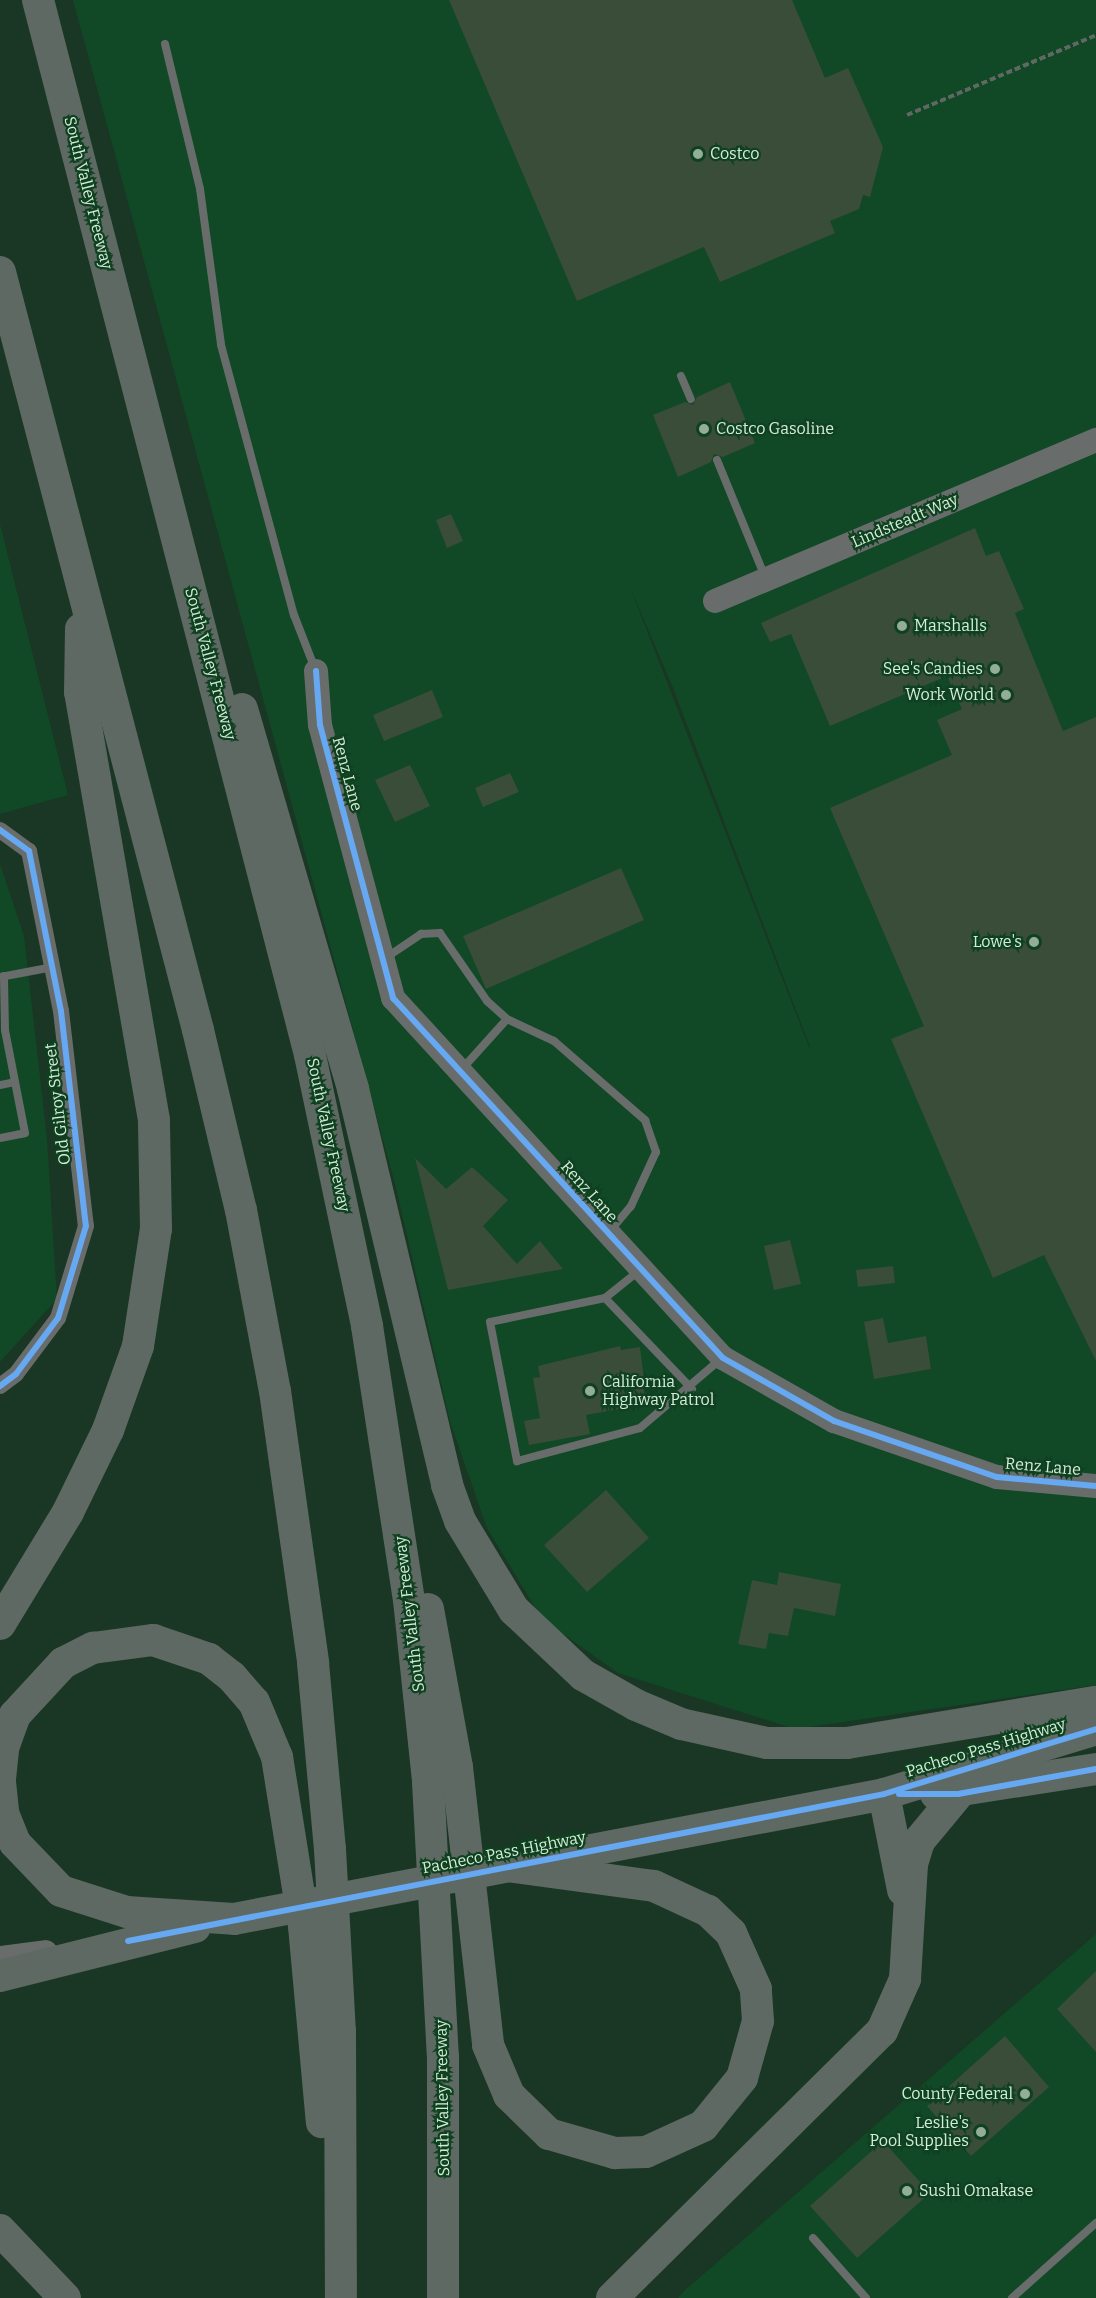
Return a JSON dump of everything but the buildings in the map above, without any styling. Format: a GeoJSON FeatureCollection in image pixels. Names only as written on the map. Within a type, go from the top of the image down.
{"type":"FeatureCollection","features":[{"type":"Feature","properties":{"kind":"highway","name":"South Valley Freeway"},"geometry":{"type":"LineString","coordinates":[[38,0],[310,1055],[367,1326],[405,1566],[428,1782],[443,2056],[443,2298]]}},
{"type":"Feature","properties":{"kind":"highway"},"geometry":{"type":"LineString","coordinates":[[104,255],[353,1089],[447,1485],[488,1573],[538,1636],[583,1675],[636,1705],[725,1736],[767,1743],[847,1743],[1096,1702]]}},
{"type":"Feature","properties":{"kind":"highway"},"geometry":{"type":"LineString","coordinates":[[0,272],[221,1121],[290,1482],[323,1756],[336,1940],[341,2298]]}},
{"type":"Feature","properties":{"kind":"highway"},"geometry":{"type":"LineString","coordinates":[[0,1624],[68,1512],[108,1430],[138,1346],[156,1229],[154,1120],[80,692],[82,592]]}},
{"type":"Feature","properties":{"kind":"highway"},"geometry":{"type":"LineString","coordinates":[[367,1326],[448,1711],[483,2017],[495,2070],[525,2116],[549,2134],[581,2147],[646,2152],[703,2126],[742,2078],[758,2021],[756,1989],[731,1933],[708,1911],[654,1886],[508,1866]]}},
{"type":"Feature","properties":{"kind":"highway"},"geometry":{"type":"LineString","coordinates":[[234,1919],[127,1912],[61,1892],[15,1843],[3,1813],[0,1780],[3,1748],[15,1715],[63,1663],[93,1648],[153,1640],[184,1647],[232,1677],[254,1702],[277,1757],[304,1926],[332,2298]]}},
{"type":"Feature","properties":{"kind":"highway","name":"Pacheco Pass Highway"},"geometry":{"type":"LineString","coordinates":[[0,1976],[128,1941],[234,1919],[884,1794],[1096,1729]]}},
{"type":"Feature","properties":{"kind":"highway","name":"Pacheco Pass Highway"},"geometry":{"type":"LineString","coordinates":[[884,1794],[958,1794],[1096,1769]]}},
{"type":"Feature","properties":{"kind":"highway"},"geometry":{"type":"LineString","coordinates":[[884,1794],[908,1920]]}},
{"type":"Feature","properties":{"kind":"highway"},"geometry":{"type":"LineString","coordinates":[[612,2298],[882,2031],[905,1979],[908,1920],[919,1841],[958,1794]]}},
{"type":"Feature","properties":{"kind":"highway"},"geometry":{"type":"LineString","coordinates":[[0,2230],[65,2298]]}},
{"type":"Feature","properties":{"kind":"street","name":"Lindsteadt Way"},"geometry":{"type":"LineString","coordinates":[[715,601],[1096,440]]}},
{"type":"Feature","properties":{"kind":"street","name":"Renz Lane"},"geometry":{"type":"LineString","coordinates":[[316,671],[320,725],[393,998],[723,1358],[834,1421],[997,1477],[1096,1486]]}},
{"type":"Feature","properties":{"kind":"street","name":"Old Gilroy Street"},"geometry":{"type":"LineString","coordinates":[[0,830],[29,851],[53,967],[86,1226],[58,1318],[16,1374],[0,1386]]}},
{"type":"Feature","properties":{"kind":"street"},"geometry":{"type":"LineString","coordinates":[[0,1958],[128,1941]]}},
{"type":"Feature","properties":{"kind":"lane"},"geometry":{"type":"LineString","coordinates":[[165,44],[200,189],[221,345],[291,604],[316,671]]}},
{"type":"Feature","properties":{"kind":"lane"},"geometry":{"type":"LineString","coordinates":[[681,376],[691,399]]}},
{"type":"Feature","properties":{"kind":"lane"},"geometry":{"type":"LineString","coordinates":[[717,460],[767,580]]}},
{"type":"Feature","properties":{"kind":"lane"},"geometry":{"type":"LineString","coordinates":[[383,959],[421,934],[440,933],[487,1001],[507,1019],[554,1041],[645,1120],[656,1152],[632,1206],[608,1233]]}},
{"type":"Feature","properties":{"kind":"lane"},"geometry":{"type":"LineString","coordinates":[[0,1138],[25,1133],[2,1031],[2,976],[53,967]]}},
{"type":"Feature","properties":{"kind":"lane"},"geometry":{"type":"LineString","coordinates":[[460,1071],[507,1019]]}},
{"type":"Feature","properties":{"kind":"lane"},"geometry":{"type":"LineString","coordinates":[[0,1085],[15,1082]]}},
{"type":"Feature","properties":{"kind":"lane"},"geometry":{"type":"LineString","coordinates":[[642,1268],[605,1298],[490,1322],[518,1461],[640,1428],[692,1389],[723,1358]]}},
{"type":"Feature","properties":{"kind":"lane"},"geometry":{"type":"LineString","coordinates":[[605,1298],[692,1389]]}},
{"type":"Feature","properties":{"kind":"lane"},"geometry":{"type":"LineString","coordinates":[[1012,2298],[1096,2223]]}},
{"type":"Feature","properties":{"kind":"lane"},"geometry":{"type":"LineString","coordinates":[[813,2238],[866,2298]]}},
{"type":"Feature","properties":{"kind":"path"},"geometry":{"type":"LineString","coordinates":[[907,115],[1096,35]]}},
{"type":"Feature","properties":{"kind":"shaded area"},"geometry":{"type":"Polygon","coordinates":[[[73,0],[1096,0],[1096,1685],[795,1729],[618,1673],[542,1619],[487,1528],[450,1422],[396,1188],[73,0]],[[630,587],[810,1047],[673,688],[630,587]]]}},
{"type":"Feature","properties":{"kind":"shaded area"},"geometry":{"type":"Polygon","coordinates":[[[0,524],[68,795],[0,814],[0,524]]]}},
{"type":"Feature","properties":{"kind":"shaded area"},"geometry":{"type":"Polygon","coordinates":[[[0,864],[24,936],[47,1138],[57,1299],[0,1362],[0,864]]]}},
{"type":"Feature","properties":{"kind":"shaded area"},"geometry":{"type":"Polygon","coordinates":[[[1096,1934],[1096,2298],[678,2298],[684,2291],[1096,1934]]]}},
{"type":"Feature","properties":{"kind":"cycle path"},"geometry":{"type":"LineString","coordinates":[[316,671],[320,725],[393,998],[723,1358],[834,1421],[997,1477],[1096,1486]]}},
{"type":"Feature","properties":{"kind":"cycle path"},"geometry":{"type":"LineString","coordinates":[[0,830],[29,851],[61,1011],[86,1226],[58,1318],[16,1374],[0,1386]]}},
{"type":"Feature","properties":{"kind":"cycle path"},"geometry":{"type":"LineString","coordinates":[[128,1941],[884,1794],[1096,1729]]}},
{"type":"Feature","properties":{"kind":"cycle path"},"geometry":{"type":"LineString","coordinates":[[899,1794],[958,1794],[1096,1769]]}},
{"type":"Feature","properties":{"kind":"place","name":"Costco"},"geometry":{"type":"Point","coordinates":[698,154]}},
{"type":"Feature","properties":{"kind":"place","name":"Costco Gasoline"},"geometry":{"type":"Point","coordinates":[704,429]}},
{"type":"Feature","properties":{"kind":"place","name":"Marshalls"},"geometry":{"type":"Point","coordinates":[902,626]}},
{"type":"Feature","properties":{"kind":"place","name":"See's Candies"},"geometry":{"type":"Point","coordinates":[995,669]}},
{"type":"Feature","properties":{"kind":"place","name":"Work World"},"geometry":{"type":"Point","coordinates":[1006,695]}},
{"type":"Feature","properties":{"kind":"place","name":"Lowe's"},"geometry":{"type":"Point","coordinates":[1034,942]}},
{"type":"Feature","properties":{"kind":"place","name":"California Highway Patrol"},"geometry":{"type":"Point","coordinates":[590,1391]}},
{"type":"Feature","properties":{"kind":"place","name":"County Federal"},"geometry":{"type":"Point","coordinates":[1025,2094]}},
{"type":"Feature","properties":{"kind":"place","name":"Leslie's Pool Supplies"},"geometry":{"type":"Point","coordinates":[981,2132]}},
{"type":"Feature","properties":{"kind":"place","name":"Sushi Omakase"},"geometry":{"type":"Point","coordinates":[907,2191]}}]}
